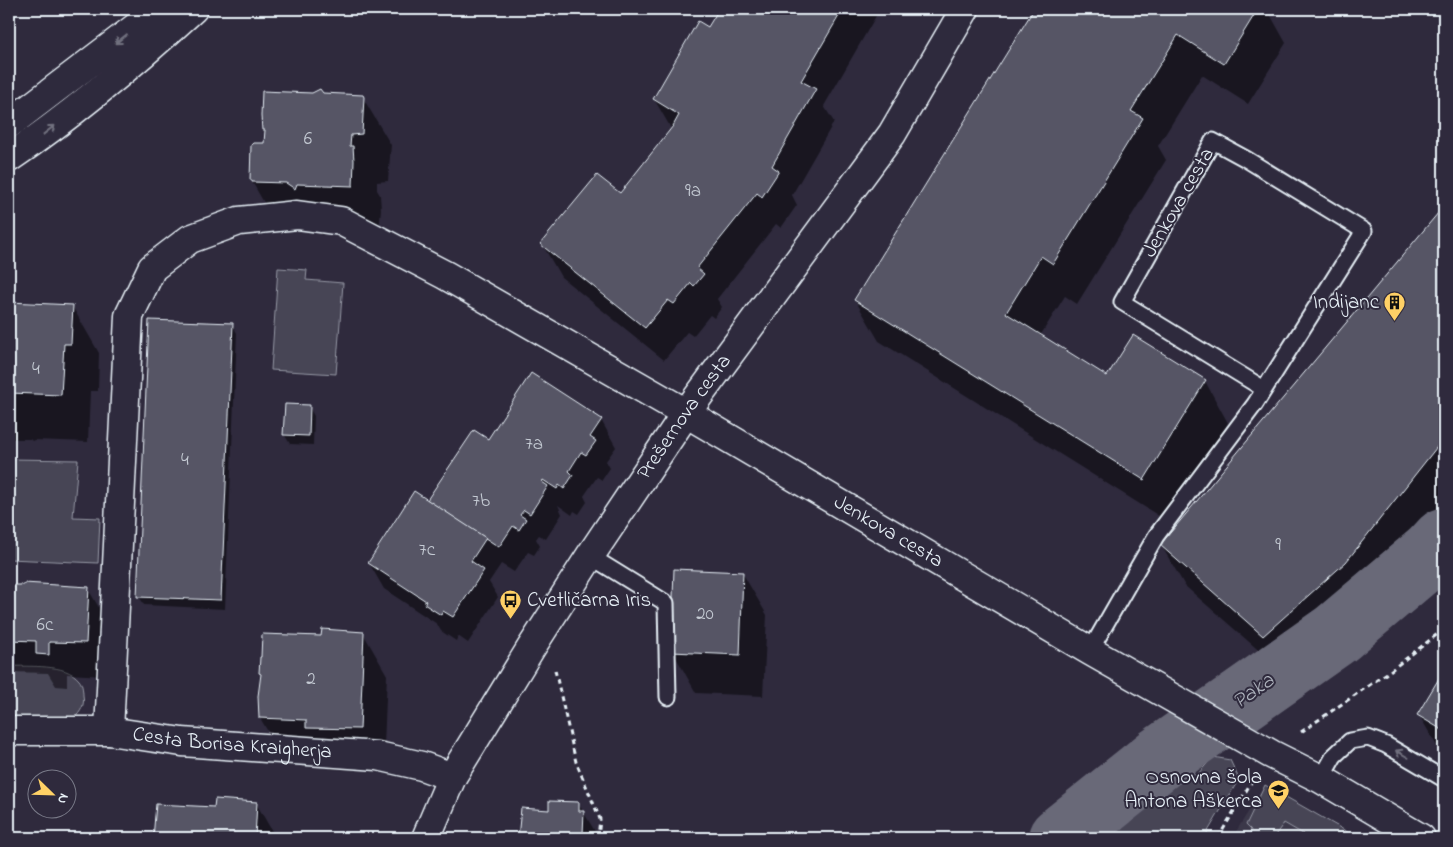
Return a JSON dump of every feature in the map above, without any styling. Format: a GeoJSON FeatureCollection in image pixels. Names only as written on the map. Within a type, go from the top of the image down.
{"type":"FeatureCollection","features":[{"type":"Feature","properties":{"kind":"street"},"geometry":{"type":"LineString","coordinates":[[9,124],[160,9]]}},
{"type":"Feature","properties":{"kind":"street"},"geometry":{"type":"LineString","coordinates":[[9,158],[45,133],[155,44],[193,9]]}},
{"type":"Feature","properties":{"kind":"street","name":"Prešernova cesta"},"geometry":{"type":"LineString","coordinates":[[426,838],[452,777],[590,556],[686,413],[892,134],[965,9]]}},
{"type":"Feature","properties":{"kind":"street","name":"Jenkova cesta"},"geometry":{"type":"LineString","coordinates":[[109,731],[129,316],[152,268],[190,239],[239,221],[297,215],[341,221],[445,275],[686,413],[1181,704],[1321,779]]}},
{"type":"Feature","properties":{"kind":"street","name":"Cesta Borisa Kraigherja"},"geometry":{"type":"LineString","coordinates":[[9,731],[109,731],[182,742],[378,756],[422,766],[452,777]]}},
{"type":"Feature","properties":{"kind":"street"},"geometry":{"type":"LineString","coordinates":[[1321,779],[1421,838]]}},
{"type":"Feature","properties":{"kind":"lane","name":"Jenkova cesta"},"geometry":{"type":"LineString","coordinates":[[1090,651],[1156,536],[1255,404],[1364,231],[1246,158],[1212,140],[1122,302],[1264,389]]}},
{"type":"Feature","properties":{"kind":"lane"},"geometry":{"type":"LineString","coordinates":[[590,556],[666,603],[668,696]]}},
{"type":"Feature","properties":{"kind":"lane"},"geometry":{"type":"LineString","coordinates":[[1321,779],[1334,756],[1350,741],[1368,738],[1386,744],[1444,778]]}},
{"type":"Feature","properties":{"kind":"path"},"geometry":{"type":"LineString","coordinates":[[1301,732],[1390,671],[1444,629]]}},
{"type":"Feature","properties":{"kind":"path"},"geometry":{"type":"LineString","coordinates":[[531,648],[555,669],[576,762],[600,819],[598,838]]}},
{"type":"Feature","properties":{"kind":"path"},"geometry":{"type":"LineString","coordinates":[[1218,838],[1252,781]]}},
{"type":"Feature","properties":{"kind":"shaded area"},"geometry":{"type":"Polygon","coordinates":[[[278,268],[307,270],[306,280],[343,283],[336,374],[271,370],[278,268]]]}},
{"type":"Feature","properties":{"kind":"shaded area"},"geometry":{"type":"Polygon","coordinates":[[[9,459],[78,460],[73,517],[100,518],[98,563],[9,559],[9,459]]]}},
{"type":"Feature","properties":{"kind":"shaded area"},"geometry":{"type":"Polygon","coordinates":[[[9,666],[56,668],[73,675],[80,681],[82,687],[83,705],[80,711],[74,718],[9,719],[9,666]]]}},
{"type":"Feature","properties":{"kind":"shaded area"},"geometry":{"type":"Polygon","coordinates":[[[1213,757],[1230,760],[1239,779],[1204,838],[1081,838],[1181,764],[1196,776],[1213,757]]]}},
{"type":"Feature","properties":{"kind":"shaded area","name":"Osnovna šola Antona Aškerca"},"geometry":{"type":"Polygon","coordinates":[[[1265,785],[1358,838],[1232,838],[1265,785]]]}},
{"type":"Feature","properties":{"kind":"shaded area","name":"Osnovna šola Antona Aškerca"},"geometry":{"type":"Polygon","coordinates":[[[1265,785],[1358,838],[1301,838],[1303,834],[1284,823],[1273,838],[1255,838],[1250,836],[1251,830],[1246,825],[1265,785]]]}},
{"type":"Feature","properties":{"kind":"building"},"geometry":{"type":"Polygon","coordinates":[[[719,9],[843,9],[801,81],[816,89],[772,166],[779,171],[762,197],[757,193],[697,268],[704,274],[694,286],[691,283],[674,304],[668,300],[645,328],[540,244],[597,175],[620,193],[673,126],[679,115],[653,99],[698,21],[708,27],[719,9]]]}},
{"type":"Feature","properties":{"kind":"building"},"geometry":{"type":"Polygon","coordinates":[[[1034,9],[1258,9],[1224,64],[1178,35],[1131,111],[1143,118],[1053,264],[1041,256],[1006,313],[1107,376],[1133,335],[1206,380],[1144,480],[854,300],[1034,9]]]}},
{"type":"Feature","properties":{"kind":"building"},"geometry":{"type":"Polygon","coordinates":[[[320,89],[323,93],[363,95],[364,97],[362,134],[351,135],[350,146],[353,146],[354,161],[353,186],[297,184],[295,189],[286,183],[252,182],[250,180],[251,145],[253,143],[264,143],[265,130],[262,130],[261,116],[262,91],[312,93],[320,89]]]}},
{"type":"Feature","properties":{"kind":"building","name":"Indijanc"},"geometry":{"type":"Polygon","coordinates":[[[1444,206],[1444,438],[1346,562],[1263,636],[1160,545],[1444,206]]]}},
{"type":"Feature","properties":{"kind":"building"},"geometry":{"type":"Polygon","coordinates":[[[9,302],[73,305],[71,344],[64,344],[61,395],[9,393],[9,302]]]}},
{"type":"Feature","properties":{"kind":"building"},"geometry":{"type":"Polygon","coordinates":[[[149,320],[233,323],[221,600],[137,597],[149,320]]]}},
{"type":"Feature","properties":{"kind":"building"},"geometry":{"type":"Polygon","coordinates":[[[531,373],[602,419],[590,437],[596,441],[586,455],[581,452],[569,471],[573,475],[564,489],[559,485],[557,489],[543,480],[542,482],[548,486],[530,514],[524,510],[520,515],[526,519],[519,530],[513,526],[499,547],[427,500],[474,430],[488,439],[531,373]]]}},
{"type":"Feature","properties":{"kind":"building"},"geometry":{"type":"Polygon","coordinates":[[[285,404],[310,405],[309,436],[283,435],[285,404]]]}},
{"type":"Feature","properties":{"kind":"building"},"geometry":{"type":"Polygon","coordinates":[[[414,491],[486,538],[471,561],[484,570],[453,617],[443,611],[441,615],[424,604],[426,601],[368,563],[414,491]]]}},
{"type":"Feature","properties":{"kind":"building"},"geometry":{"type":"Polygon","coordinates":[[[674,569],[743,572],[740,655],[671,652],[674,569]]]}},
{"type":"Feature","properties":{"kind":"building"},"geometry":{"type":"Polygon","coordinates":[[[24,583],[89,587],[86,643],[49,642],[49,655],[36,654],[36,641],[9,640],[9,585],[24,585],[24,583]]]}},
{"type":"Feature","properties":{"kind":"building"},"geometry":{"type":"Polygon","coordinates":[[[322,629],[364,632],[360,729],[306,728],[306,720],[259,718],[258,696],[261,674],[259,673],[262,634],[321,636],[322,629]]]}},
{"type":"Feature","properties":{"kind":"building"},"geometry":{"type":"Polygon","coordinates":[[[1444,670],[1444,731],[1417,715],[1444,670]]]}},
{"type":"Feature","properties":{"kind":"building"},"geometry":{"type":"Polygon","coordinates":[[[215,799],[257,802],[255,838],[153,838],[156,804],[214,807],[215,799]]]}},
{"type":"Feature","properties":{"kind":"building"},"geometry":{"type":"Polygon","coordinates":[[[549,801],[579,802],[579,811],[584,811],[583,834],[591,835],[591,838],[518,838],[521,808],[549,810],[549,801]]]}},
{"type":"Feature","properties":{"kind":"waterway","name":"Paka"},"geometry":{"type":"LineString","coordinates":[[1060,838],[1160,758],[1336,634],[1432,553],[1444,540]]}},
{"type":"Feature","properties":{"kind":"place","name":"Indijanc"},"geometry":{"type":"Point","coordinates":[1395,322]}},
{"type":"Feature","properties":{"kind":"place","name":"Cvetličarna Iris"},"geometry":{"type":"Point","coordinates":[511,620]}},
{"type":"Feature","properties":{"kind":"place","name":"Osnovna šola Antona Aškerca"},"geometry":{"type":"Point","coordinates":[1278,809]}}]}
